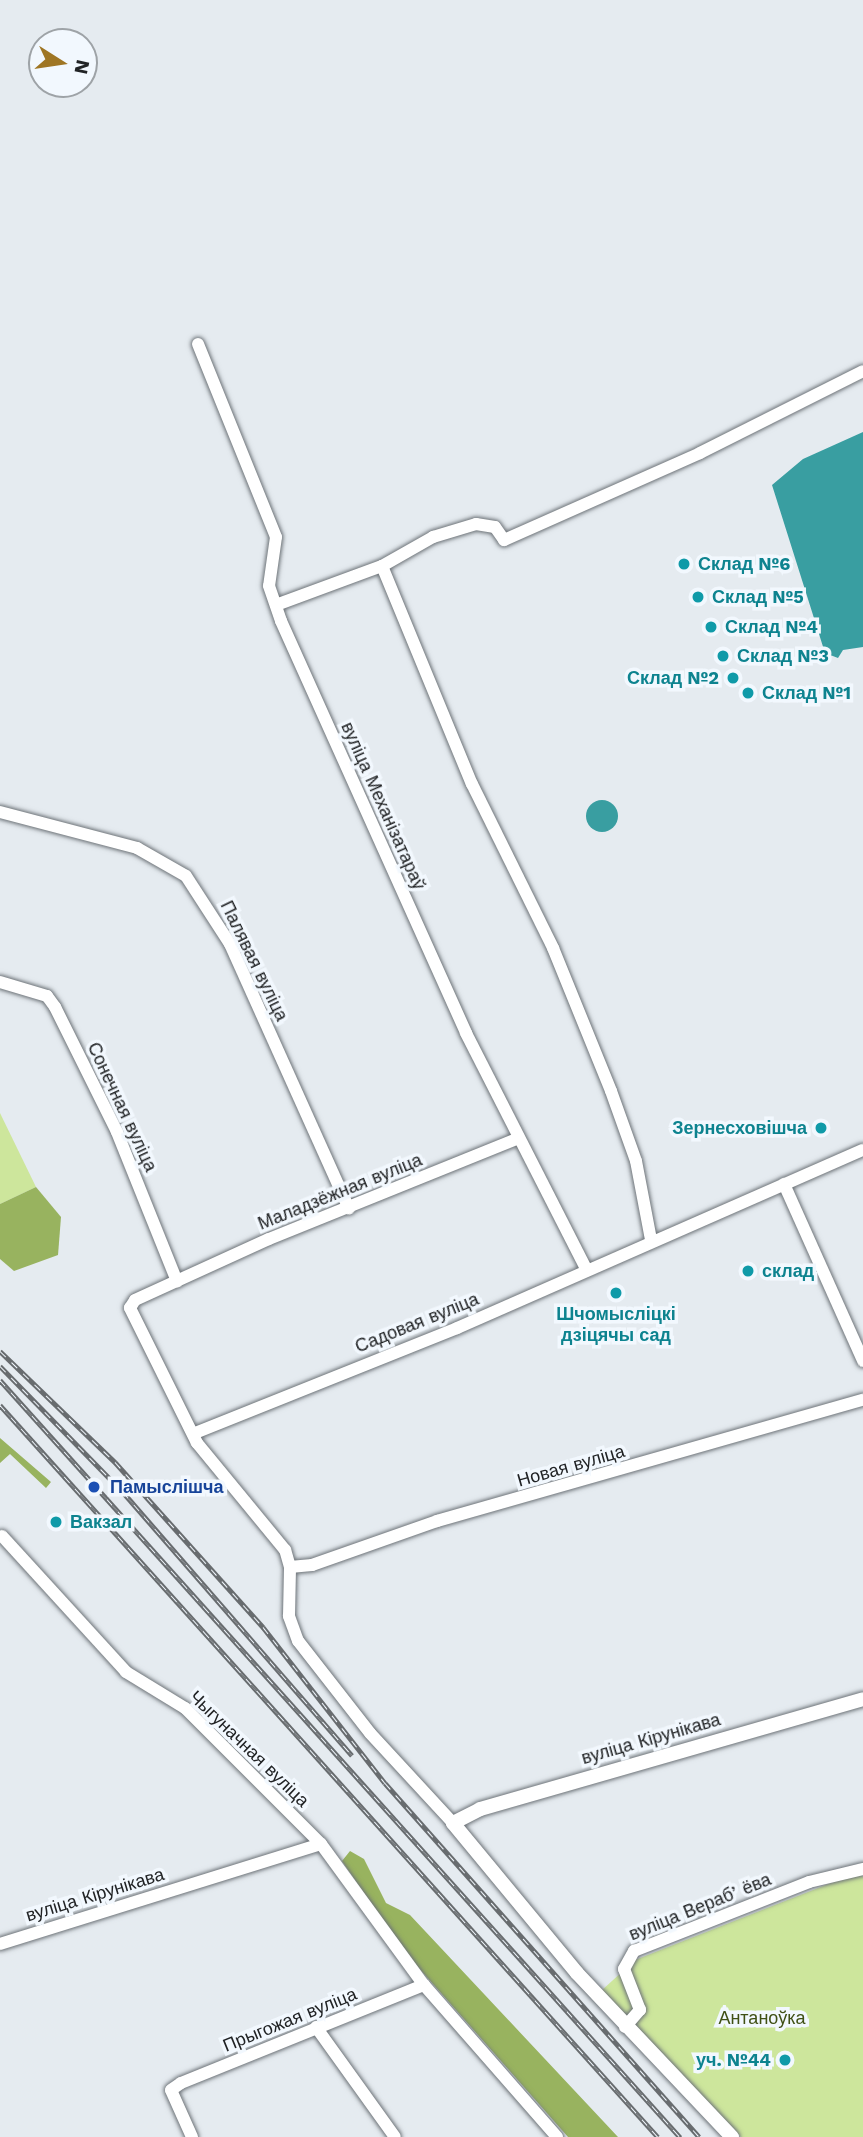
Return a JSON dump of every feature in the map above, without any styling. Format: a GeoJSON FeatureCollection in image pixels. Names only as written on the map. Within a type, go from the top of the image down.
{"type":"FeatureCollection","features":[{"type":"Feature","properties":{"kind":"street","name":"вуліца Механізатараў"},"geometry":{"type":"LineString","coordinates":[[198,344],[276,537],[268,570],[276,605],[517,1139],[586,1269]]}},
{"type":"Feature","properties":{"kind":"street"},"geometry":{"type":"LineString","coordinates":[[276,605],[382,566],[433,537],[476,523],[495,527],[503,540],[794,409],[863,371]]}},
{"type":"Feature","properties":{"kind":"street"},"geometry":{"type":"LineString","coordinates":[[382,566],[472,784],[553,948],[611,1091],[636,1161],[650,1240]]}},
{"type":"Feature","properties":{"kind":"street","name":"Палявая вуліца"},"geometry":{"type":"LineString","coordinates":[[0,812],[137,848],[186,876],[230,944],[349,1209]]}},
{"type":"Feature","properties":{"kind":"street","name":"Сонечная вуліца"},"geometry":{"type":"LineString","coordinates":[[0,982],[47,996],[55,1007],[117,1132],[177,1281]]}},
{"type":"Feature","properties":{"kind":"street","name":"Маладзёжная вуліца"},"geometry":{"type":"LineString","coordinates":[[195,1433],[131,1316],[135,1300],[517,1139]]}},
{"type":"Feature","properties":{"kind":"street","name":"Садовая вуліца"},"geometry":{"type":"LineString","coordinates":[[195,1433],[457,1328],[650,1240],[863,1150]]}},
{"type":"Feature","properties":{"kind":"street"},"geometry":{"type":"LineString","coordinates":[[783,1184],[863,1361]]}},
{"type":"Feature","properties":{"kind":"street","name":"Новая вуліца"},"geometry":{"type":"LineString","coordinates":[[290,1567],[312,1565],[436,1521],[863,1400]]}},
{"type":"Feature","properties":{"kind":"street"},"geometry":{"type":"LineString","coordinates":[[195,1433],[206,1456],[285,1550],[290,1567],[289,1616],[298,1641],[370,1733],[453,1823],[483,1865],[625,2027],[732,2137]]}},
{"type":"Feature","properties":{"kind":"street","name":"Чыгуначная вуліца"},"geometry":{"type":"LineString","coordinates":[[2,1536],[126,1672],[185,1707],[321,1844],[424,1985],[557,2137]]}},
{"type":"Feature","properties":{"kind":"street","name":"вуліца Кірунікава"},"geometry":{"type":"LineString","coordinates":[[453,1823],[480,1808],[863,1699]]}},
{"type":"Feature","properties":{"kind":"street","name":"вуліца Кірунікава"},"geometry":{"type":"LineString","coordinates":[[0,1944],[321,1844]]}},
{"type":"Feature","properties":{"kind":"street","name":"вуліца Верабʼёва"},"geometry":{"type":"LineString","coordinates":[[625,2027],[639,2010],[624,1969],[634,1951],[809,1882],[863,1869]]}},
{"type":"Feature","properties":{"kind":"street","name":"Прыгожая вуліца"},"geometry":{"type":"LineString","coordinates":[[192,2137],[171,2090],[316,2027],[424,1985]]}},
{"type":"Feature","properties":{"kind":"street"},"geometry":{"type":"LineString","coordinates":[[316,2027],[395,2137]]}},
{"type":"Feature","properties":{"kind":"green space"},"geometry":{"type":"Polygon","coordinates":[[[0,1113],[36,1187],[0,1204],[0,1113]]]}},
{"type":"Feature","properties":{"kind":"green space"},"geometry":{"type":"Polygon","coordinates":[[[36,1187],[61,1217],[58,1255],[14,1271],[0,1259],[0,1204],[36,1187]]]}},
{"type":"Feature","properties":{"kind":"green space"},"geometry":{"type":"Polygon","coordinates":[[[0,1438],[51,1482],[46,1488],[10,1454],[0,1463],[0,1438]]]}},
{"type":"Feature","properties":{"kind":"green space"},"geometry":{"type":"Polygon","coordinates":[[[350,1851],[364,1859],[386,1903],[410,1915],[618,2137],[568,2137],[403,1950],[342,1861],[350,1851]]]}},
{"type":"Feature","properties":{"kind":"green space","name":"Антаноўка"},"geometry":{"type":"Polygon","coordinates":[[[859,1872],[863,1877],[863,2137],[741,2137],[601,1991],[635,1960],[859,1872]]]}},
{"type":"Feature","properties":{"kind":"water"},"geometry":{"type":"Polygon","coordinates":[[[863,432],[863,647],[843,650],[838,658],[825,653],[772,485],[803,459],[863,432]]]}},
{"type":"Feature","properties":{"kind":"water"},"geometry":{"type":"Polygon","coordinates":[[[602,800],[614,804],[618,816],[614,828],[602,832],[590,828],[586,816],[590,804],[602,800]]]}},
{"type":"Feature","properties":{"kind":"railway"},"geometry":{"type":"LineString","coordinates":[[0,1351],[115,1462],[263,1627],[385,1783],[699,2137]]}},
{"type":"Feature","properties":{"kind":"railway"},"geometry":{"type":"LineString","coordinates":[[0,1366],[123,1492],[352,1755]]}},
{"type":"Feature","properties":{"kind":"railway"},"geometry":{"type":"LineString","coordinates":[[0,1380],[680,2137]]}},
{"type":"Feature","properties":{"kind":"railway"},"geometry":{"type":"LineString","coordinates":[[0,1405],[658,2137]]}},
{"type":"Feature","properties":{"kind":"place","name":"Склад №6"},"geometry":{"type":"Point","coordinates":[684,564]}},
{"type":"Feature","properties":{"kind":"place","name":"Склад №5"},"geometry":{"type":"Point","coordinates":[698,597]}},
{"type":"Feature","properties":{"kind":"place","name":"Склад №4"},"geometry":{"type":"Point","coordinates":[711,627]}},
{"type":"Feature","properties":{"kind":"place","name":"Склад №3"},"geometry":{"type":"Point","coordinates":[723,656]}},
{"type":"Feature","properties":{"kind":"place","name":"Склад №2"},"geometry":{"type":"Point","coordinates":[733,678]}},
{"type":"Feature","properties":{"kind":"place","name":"Склад №1"},"geometry":{"type":"Point","coordinates":[748,693]}},
{"type":"Feature","properties":{"kind":"place","name":"Зернесховішча"},"geometry":{"type":"Point","coordinates":[821,1128]}},
{"type":"Feature","properties":{"kind":"place","name":"склад"},"geometry":{"type":"Point","coordinates":[748,1271]}},
{"type":"Feature","properties":{"kind":"place","name":"Шчомысліцкі дзіцячы сад"},"geometry":{"type":"Point","coordinates":[616,1293]}},
{"type":"Feature","properties":{"kind":"place","name":"Памыслішча"},"geometry":{"type":"Point","coordinates":[94,1487]}},
{"type":"Feature","properties":{"kind":"place","name":"Вакзал"},"geometry":{"type":"Point","coordinates":[56,1522]}},
{"type":"Feature","properties":{"kind":"place","name":"уч. №44"},"geometry":{"type":"Point","coordinates":[785,2060]}}]}
